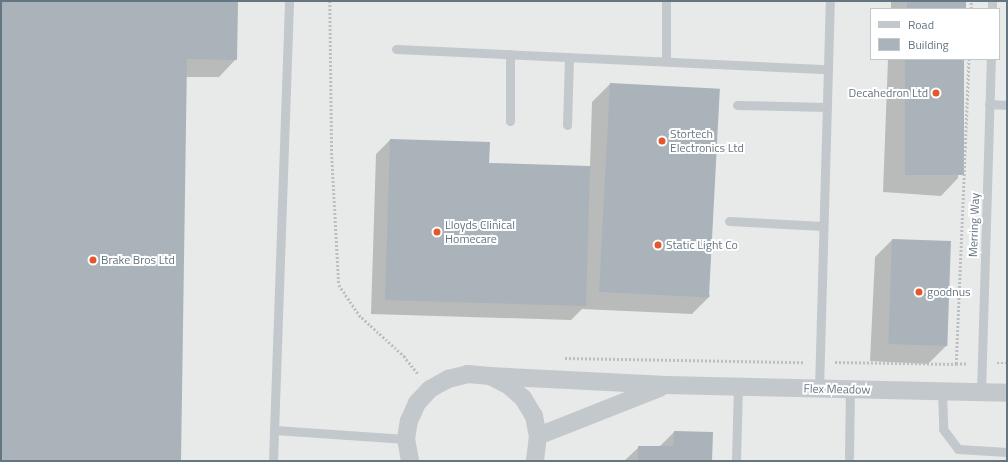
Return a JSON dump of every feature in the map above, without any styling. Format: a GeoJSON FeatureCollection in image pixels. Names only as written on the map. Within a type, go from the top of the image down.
{"type":"FeatureCollection","features":[{"type":"Feature","properties":{"kind":"street","name":"Flex Meadow"},"geometry":{"type":"LineString","coordinates":[[410,461],[406,439],[409,421],[417,403],[430,389],[448,379],[468,374],[666,385],[1007,392]]}},
{"type":"Feature","properties":{"kind":"street","name":"Flex Meadow"},"geometry":{"type":"LineString","coordinates":[[490,376],[508,385],[524,398],[534,416],[538,436],[534,461]]}},
{"type":"Feature","properties":{"kind":"street","name":"Flex Meadow"},"geometry":{"type":"LineString","coordinates":[[538,436],[666,385]]}},
{"type":"Feature","properties":{"kind":"lane"},"geometry":{"type":"LineString","coordinates":[[273,461],[289,1]]}},
{"type":"Feature","properties":{"kind":"lane"},"geometry":{"type":"LineString","coordinates":[[666,1],[666,61]]}},
{"type":"Feature","properties":{"kind":"lane"},"geometry":{"type":"LineString","coordinates":[[819,389],[830,1]]}},
{"type":"Feature","properties":{"kind":"lane"},"geometry":{"type":"LineString","coordinates":[[396,49],[828,69]]}},
{"type":"Feature","properties":{"kind":"lane"},"geometry":{"type":"LineString","coordinates":[[510,54],[510,121]]}},
{"type":"Feature","properties":{"kind":"lane"},"geometry":{"type":"LineString","coordinates":[[568,124],[569,57]]}},
{"type":"Feature","properties":{"kind":"lane","name":"Merring Way"},"geometry":{"type":"LineString","coordinates":[[980,392],[991,60]]}},
{"type":"Feature","properties":{"kind":"lane"},"geometry":{"type":"LineString","coordinates":[[989,104],[1007,105]]}},
{"type":"Feature","properties":{"kind":"lane"},"geometry":{"type":"LineString","coordinates":[[737,105],[827,107]]}},
{"type":"Feature","properties":{"kind":"lane"},"geometry":{"type":"LineString","coordinates":[[729,221],[824,226]]}},
{"type":"Feature","properties":{"kind":"lane"},"geometry":{"type":"LineString","coordinates":[[736,461],[738,387]]}},
{"type":"Feature","properties":{"kind":"lane"},"geometry":{"type":"LineString","coordinates":[[849,457],[850,389]]}},
{"type":"Feature","properties":{"kind":"lane"},"geometry":{"type":"LineString","coordinates":[[942,391],[943,429],[958,449],[1007,452]]}},
{"type":"Feature","properties":{"kind":"lane"},"geometry":{"type":"LineString","coordinates":[[275,430],[406,439]]}},
{"type":"Feature","properties":{"kind":"path"},"geometry":{"type":"LineString","coordinates":[[330,1],[332,157],[339,285],[359,316],[404,356],[430,389]]}},
{"type":"Feature","properties":{"kind":"path"},"geometry":{"type":"LineString","coordinates":[[956,364],[969,60]]}},
{"type":"Feature","properties":{"kind":"path"},"geometry":{"type":"LineString","coordinates":[[558,358],[956,364],[981,362],[1007,363]]}},
{"type":"Feature","properties":{"kind":"path"},"geometry":{"type":"LineString","coordinates":[[418,374],[425,371]]}},
{"type":"Feature","properties":{"kind":"shaded area"},"geometry":{"type":"Polygon","coordinates":[[[1,1],[1007,1],[1007,461],[1,461],[1,1]]]}},
{"type":"Feature","properties":{"kind":"building","name":"Brake Bros Ltd"},"geometry":{"type":"Polygon","coordinates":[[[1,1],[238,1],[237,60],[187,59],[181,461],[1,461],[1,1]]]}},
{"type":"Feature","properties":{"kind":"building"},"geometry":{"type":"Polygon","coordinates":[[[907,1],[966,1],[966,8],[907,8],[907,1]]]}},
{"type":"Feature","properties":{"kind":"building"},"geometry":{"type":"Polygon","coordinates":[[[905,60],[964,60],[964,175],[905,175],[905,60]]]}},
{"type":"Feature","properties":{"kind":"building"},"geometry":{"type":"Polygon","coordinates":[[[610,83],[720,89],[709,297],[599,292],[610,83]]]}},
{"type":"Feature","properties":{"kind":"building"},"geometry":{"type":"Polygon","coordinates":[[[390,139],[490,142],[489,163],[590,166],[586,306],[385,300],[390,139]]]}},
{"type":"Feature","properties":{"kind":"building","name":"goodnus"},"geometry":{"type":"Polygon","coordinates":[[[892,239],[951,241],[947,346],[888,344],[892,239]]]}},
{"type":"Feature","properties":{"kind":"building"},"geometry":{"type":"Polygon","coordinates":[[[674,431],[713,432],[712,461],[638,461],[638,446],[673,446],[674,431]]]}},
{"type":"Feature","properties":{"kind":"place","name":"Decahedron Ltd"},"geometry":{"type":"Point","coordinates":[936,93]}},
{"type":"Feature","properties":{"kind":"place","name":"Stortech Electronics Ltd"},"geometry":{"type":"Point","coordinates":[662,141]}},
{"type":"Feature","properties":{"kind":"place","name":"Lloyds Clinical Homecare"},"geometry":{"type":"Point","coordinates":[437,232]}},
{"type":"Feature","properties":{"kind":"place","name":"Static Light Co"},"geometry":{"type":"Point","coordinates":[658,245]}},
{"type":"Feature","properties":{"kind":"place","name":"Brake Bros Ltd"},"geometry":{"type":"Point","coordinates":[93,260]}},
{"type":"Feature","properties":{"kind":"place","name":"goodnus"},"geometry":{"type":"Point","coordinates":[919,292]}}]}
